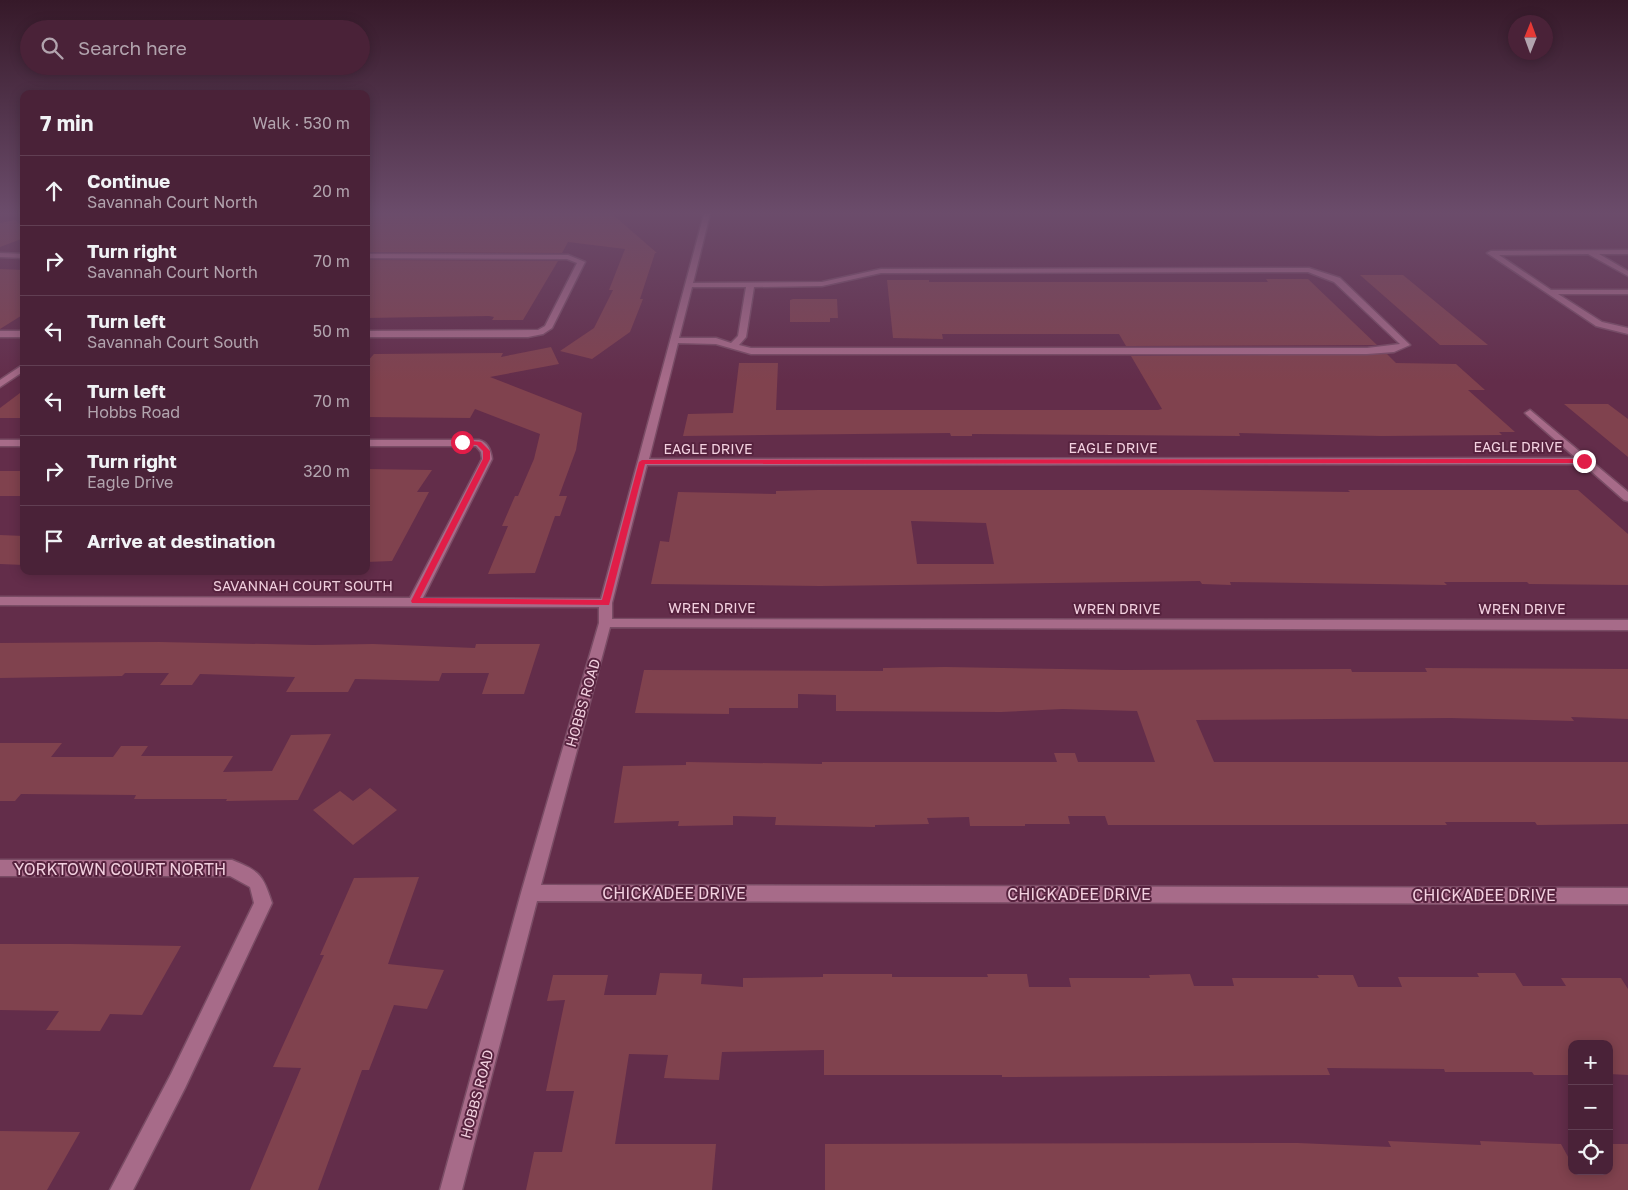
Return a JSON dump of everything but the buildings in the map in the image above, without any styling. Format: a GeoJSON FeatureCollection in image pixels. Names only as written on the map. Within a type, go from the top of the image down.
{"type":"FeatureCollection","features":[{"type":"Feature","properties":{"kind":"street"},"geometry":{"type":"LineString","coordinates":[[370,334],[528,334],[540,332],[548,328],[577,270]]}},
{"type":"Feature","properties":{"kind":"street","name":"HOBBS ROAD"},"geometry":{"type":"LineString","coordinates":[[451,1190],[530,893],[605,623],[606,603],[694,270]]}},
{"type":"Feature","properties":{"kind":"street"},"geometry":{"type":"LineString","coordinates":[[675,340],[716,341],[751,351],[1367,351],[1394,349],[1406,344],[1337,280],[1310,270],[881,271],[822,284],[690,285]]}},
{"type":"Feature","properties":{"kind":"street"},"geometry":{"type":"LineString","coordinates":[[1516,270],[1598,324],[1628,331]]}},
{"type":"Feature","properties":{"kind":"street"},"geometry":{"type":"LineString","coordinates":[[733,346],[742,337],[750,285]]}},
{"type":"Feature","properties":{"kind":"street"},"geometry":{"type":"LineString","coordinates":[[1550,292],[1628,292]]}},
{"type":"Feature","properties":{"kind":"street"},"geometry":{"type":"LineString","coordinates":[[0,334],[20,334]]}},
{"type":"Feature","properties":{"kind":"street"},"geometry":{"type":"LineString","coordinates":[[0,384],[20,370]]}},
{"type":"Feature","properties":{"kind":"street"},"geometry":{"type":"LineString","coordinates":[[1530,413],[1628,498]]}},
{"type":"Feature","properties":{"kind":"street"},"geometry":{"type":"LineString","coordinates":[[0,444],[20,443]]}},
{"type":"Feature","properties":{"kind":"street"},"geometry":{"type":"LineString","coordinates":[[370,443],[479,444],[486,451],[486,459],[415,601]]}},
{"type":"Feature","properties":{"kind":"street","name":"EAGLE DRIVE"},"geometry":{"type":"LineString","coordinates":[[642,462],[1584,461]]}},
{"type":"Feature","properties":{"kind":"street","name":"SAVANNAH COURT SOUTH"},"geometry":{"type":"LineString","coordinates":[[0,601],[606,603]]}},
{"type":"Feature","properties":{"kind":"street","name":"WREN DRIVE"},"geometry":{"type":"LineString","coordinates":[[605,623],[1628,625]]}},
{"type":"Feature","properties":{"kind":"street","name":"YORKTOWN COURT NORTH"},"geometry":{"type":"LineString","coordinates":[[0,868],[232,868],[257,882],[263,903],[178,1081],[121,1190]]}},
{"type":"Feature","properties":{"kind":"street","name":"CHICKADEE DRIVE"},"geometry":{"type":"LineString","coordinates":[[530,893],[1628,896]]}},
{"type":"Feature","properties":{"kind":"route"},"geometry":{"type":"LineString","coordinates":[[462,442],[479,444],[486,451],[486,459],[415,601],[606,603],[642,462],[1584,461]]}}]}
